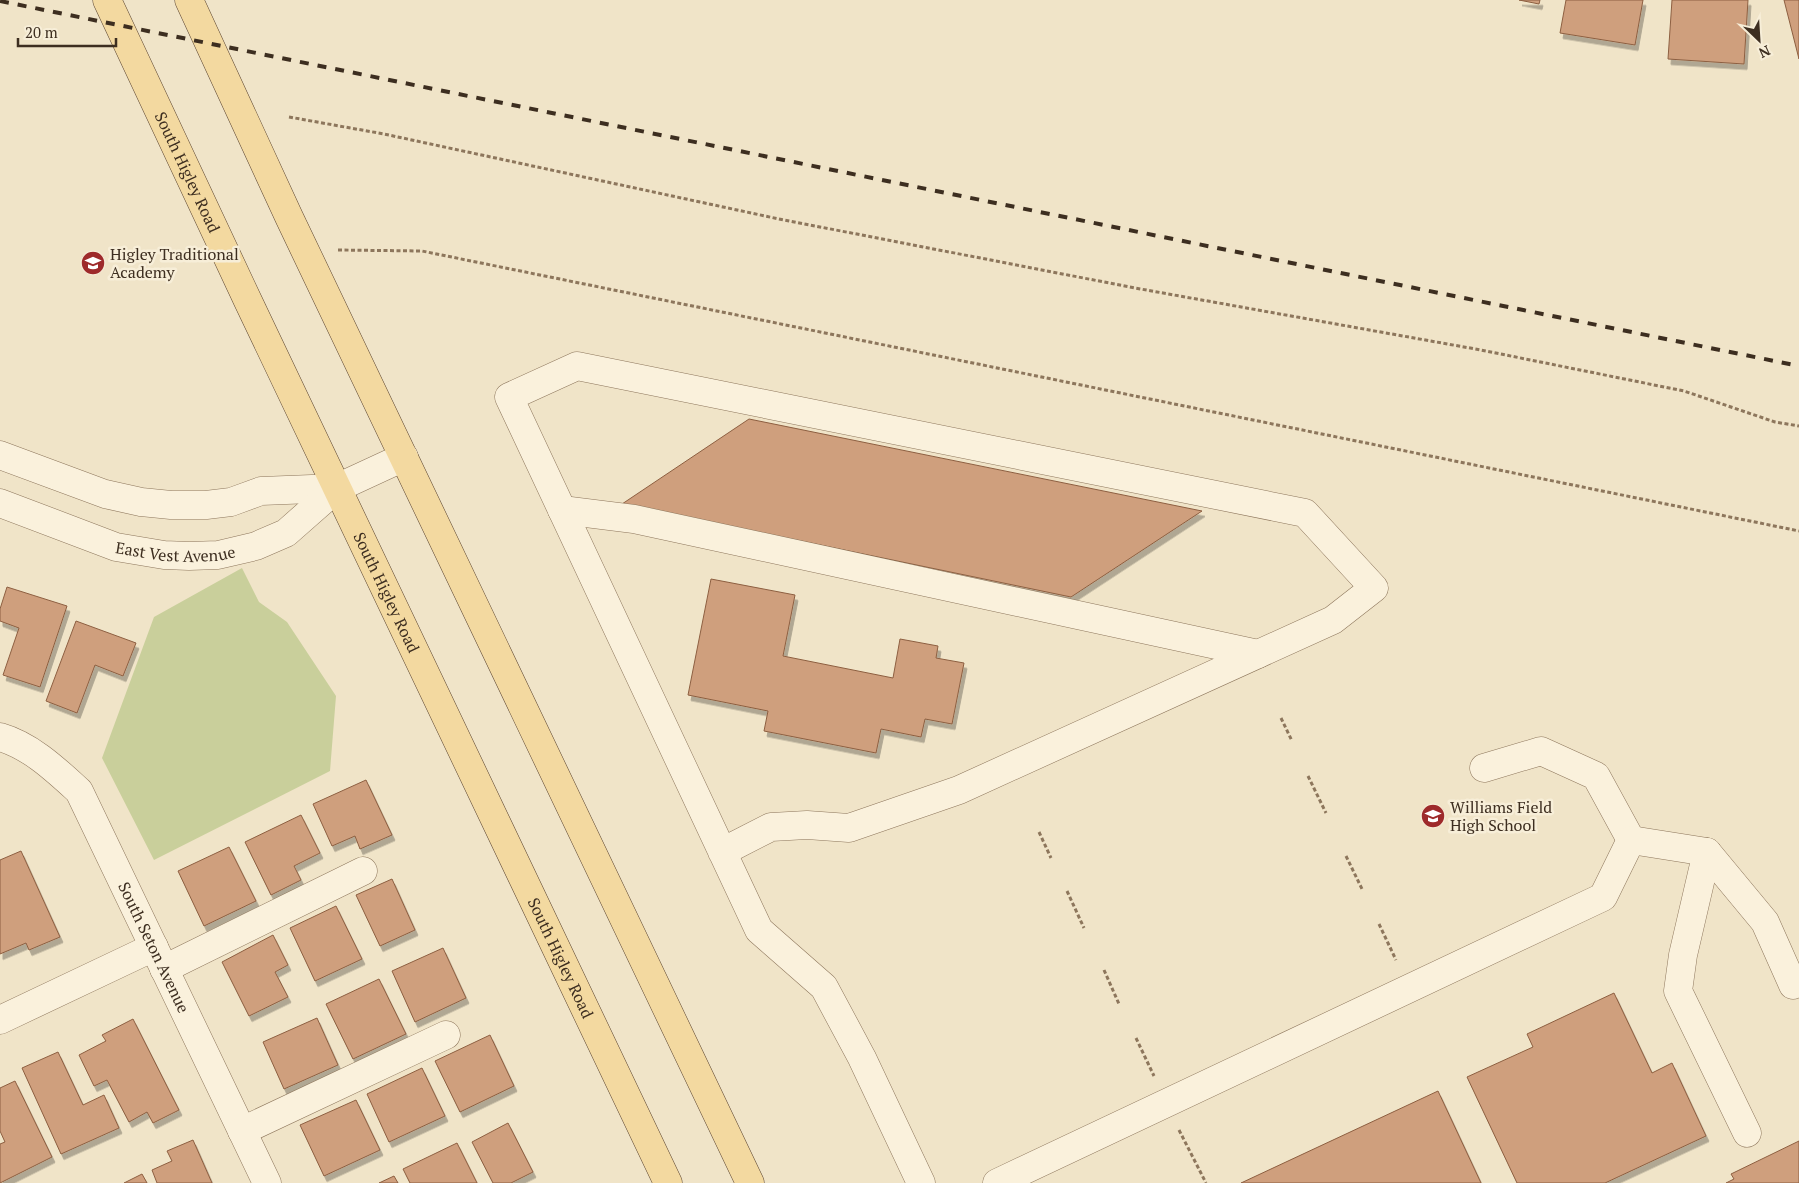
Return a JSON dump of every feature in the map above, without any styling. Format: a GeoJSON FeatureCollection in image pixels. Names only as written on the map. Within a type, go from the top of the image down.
{"type":"FeatureCollection","features":[{"type":"Feature","properties":{"kind":"main road","name":"South Higley Road"},"geometry":{"type":"LineString","coordinates":[[107,0],[668,1183]]}},
{"type":"Feature","properties":{"kind":"main road"},"geometry":{"type":"LineString","coordinates":[[189,0],[404,457],[750,1183]]}},
{"type":"Feature","properties":{"kind":"street"},"geometry":{"type":"LineString","coordinates":[[722,852],[771,827],[849,828],[959,790],[1333,620],[1374,588],[1305,513],[577,366],[509,397],[722,852],[760,930],[824,987],[862,1058],[921,1183]]}},
{"type":"Feature","properties":{"kind":"street","name":"East Vest Avenue"},"geometry":{"type":"LineString","coordinates":[[0,456],[105,494],[141,502],[171,505],[223,503],[261,491],[337,488]]}},
{"type":"Feature","properties":{"kind":"street","name":"East Vest Avenue"},"geometry":{"type":"LineString","coordinates":[[0,502],[116,547],[164,555],[218,555],[256,546],[286,533],[337,488],[404,457]]}},
{"type":"Feature","properties":{"kind":"street"},"geometry":{"type":"LineString","coordinates":[[562,510],[634,519],[1258,654]]}},
{"type":"Feature","properties":{"kind":"street","name":"South Seton Avenue"},"geometry":{"type":"LineString","coordinates":[[4,738],[47,762],[79,791],[266,1183]]}},
{"type":"Feature","properties":{"kind":"street"},"geometry":{"type":"LineString","coordinates":[[1484,768],[1541,751],[1596,776],[1631,840]]}},
{"type":"Feature","properties":{"kind":"street"},"geometry":{"type":"LineString","coordinates":[[1631,840],[1707,852],[1765,922],[1793,985],[1799,982]]}},
{"type":"Feature","properties":{"kind":"street"},"geometry":{"type":"LineString","coordinates":[[997,1183],[1603,897],[1631,840]]}},
{"type":"Feature","properties":{"kind":"street"},"geometry":{"type":"LineString","coordinates":[[1707,852],[1683,955],[1678,991],[1747,1133]]}},
{"type":"Feature","properties":{"kind":"street"},"geometry":{"type":"LineString","coordinates":[[0,1020],[159,958],[363,871]]}},
{"type":"Feature","properties":{"kind":"street"},"geometry":{"type":"LineString","coordinates":[[242,1131],[446,1035]]}},
{"type":"Feature","properties":{"kind":"path"},"geometry":{"type":"LineString","coordinates":[[289,117],[394,136],[779,219],[1135,288],[1481,350],[1684,392],[1735,407],[1775,422],[1799,426]]}},
{"type":"Feature","properties":{"kind":"path"},"geometry":{"type":"LineString","coordinates":[[306,250],[422,251],[1799,531]]}},
{"type":"Feature","properties":{"kind":"path"},"geometry":{"type":"LineString","coordinates":[[1281,718],[1292,741]]}},
{"type":"Feature","properties":{"kind":"path"},"geometry":{"type":"LineString","coordinates":[[1308,776],[1326,813]]}},
{"type":"Feature","properties":{"kind":"path"},"geometry":{"type":"LineString","coordinates":[[1038,832],[1051,858]]}},
{"type":"Feature","properties":{"kind":"path"},"geometry":{"type":"LineString","coordinates":[[1346,856],[1363,891]]}},
{"type":"Feature","properties":{"kind":"path"},"geometry":{"type":"LineString","coordinates":[[1067,891],[1084,928]]}},
{"type":"Feature","properties":{"kind":"path"},"geometry":{"type":"LineString","coordinates":[[1379,924],[1393,954]]}},
{"type":"Feature","properties":{"kind":"path"},"geometry":{"type":"LineString","coordinates":[[1104,970],[1119,1004]]}},
{"type":"Feature","properties":{"kind":"path"},"geometry":{"type":"LineString","coordinates":[[1136,1038],[1149,1066]]}},
{"type":"Feature","properties":{"kind":"path"},"geometry":{"type":"LineString","coordinates":[[1178,1128],[1206,1183]]}},
{"type":"Feature","properties":{"kind":"green space"},"geometry":{"type":"Polygon","coordinates":[[[242,568],[259,602],[287,622],[336,696],[330,771],[154,860],[102,758],[154,617],[242,568]]]}},
{"type":"Feature","properties":{"kind":"building"},"geometry":{"type":"Polygon","coordinates":[[[1519,0],[1540,0],[1539,4],[1519,0]]]}},
{"type":"Feature","properties":{"kind":"building"},"geometry":{"type":"Polygon","coordinates":[[[1566,0],[1643,0],[1635,45],[1560,33],[1566,0]]]}},
{"type":"Feature","properties":{"kind":"building"},"geometry":{"type":"Polygon","coordinates":[[[1672,0],[1748,0],[1744,64],[1668,59],[1672,0]]]}},
{"type":"Feature","properties":{"kind":"building"},"geometry":{"type":"Polygon","coordinates":[[[1784,0],[1799,0],[1799,59],[1784,0]]]}},
{"type":"Feature","properties":{"kind":"building"},"geometry":{"type":"Polygon","coordinates":[[[749,419],[1202,511],[1071,597],[622,504],[749,419]]]}},
{"type":"Feature","properties":{"kind":"building"},"geometry":{"type":"Polygon","coordinates":[[[711,579],[795,595],[783,656],[893,678],[900,639],[938,646],[936,658],[964,663],[952,724],[925,719],[921,737],[881,729],[876,753],[764,731],[768,711],[688,695],[711,579]]]}},
{"type":"Feature","properties":{"kind":"building"},"geometry":{"type":"Polygon","coordinates":[[[7,587],[67,606],[40,687],[3,675],[19,628],[0,621],[0,609],[7,587]]]}},
{"type":"Feature","properties":{"kind":"building"},"geometry":{"type":"Polygon","coordinates":[[[76,621],[136,643],[123,676],[95,665],[77,713],[46,701],[76,621]]]}},
{"type":"Feature","properties":{"kind":"building"},"geometry":{"type":"Polygon","coordinates":[[[366,780],[392,835],[360,849],[355,836],[332,846],[313,804],[366,780]]]}},
{"type":"Feature","properties":{"kind":"building"},"geometry":{"type":"Polygon","coordinates":[[[301,815],[320,853],[294,866],[301,880],[271,895],[245,842],[301,815]]]}},
{"type":"Feature","properties":{"kind":"building"},"geometry":{"type":"Polygon","coordinates":[[[229,847],[256,901],[204,926],[178,871],[229,847]]]}},
{"type":"Feature","properties":{"kind":"building"},"geometry":{"type":"Polygon","coordinates":[[[21,851],[60,937],[29,950],[26,943],[0,954],[0,860],[21,851]]]}},
{"type":"Feature","properties":{"kind":"building"},"geometry":{"type":"Polygon","coordinates":[[[392,879],[415,930],[380,946],[356,895],[392,879]]]}},
{"type":"Feature","properties":{"kind":"building"},"geometry":{"type":"Polygon","coordinates":[[[336,906],[362,959],[315,981],[290,928],[336,906]]]}},
{"type":"Feature","properties":{"kind":"building"},"geometry":{"type":"Polygon","coordinates":[[[273,935],[288,965],[275,972],[288,997],[249,1016],[222,962],[273,935]]]}},
{"type":"Feature","properties":{"kind":"building"},"geometry":{"type":"Polygon","coordinates":[[[443,948],[466,998],[415,1022],[392,971],[443,948]]]}},
{"type":"Feature","properties":{"kind":"building"},"geometry":{"type":"Polygon","coordinates":[[[379,979],[406,1034],[353,1059],[326,1004],[379,979]]]}},
{"type":"Feature","properties":{"kind":"building"},"geometry":{"type":"Polygon","coordinates":[[[1614,993],[1652,1073],[1672,1063],[1706,1136],[1605,1183],[1517,1183],[1467,1077],[1533,1047],[1527,1034],[1614,993]]]}},
{"type":"Feature","properties":{"kind":"building"},"geometry":{"type":"Polygon","coordinates":[[[317,1018],[338,1065],[284,1089],[263,1042],[317,1018]]]}},
{"type":"Feature","properties":{"kind":"building"},"geometry":{"type":"Polygon","coordinates":[[[133,1019],[179,1110],[153,1123],[147,1112],[129,1122],[107,1080],[94,1086],[79,1055],[106,1041],[102,1035],[133,1019]]]}},
{"type":"Feature","properties":{"kind":"building"},"geometry":{"type":"Polygon","coordinates":[[[490,1035],[514,1086],[460,1112],[435,1061],[490,1035]]]}},
{"type":"Feature","properties":{"kind":"building"},"geometry":{"type":"Polygon","coordinates":[[[58,1052],[83,1105],[104,1095],[119,1128],[61,1154],[22,1068],[58,1052]]]}},
{"type":"Feature","properties":{"kind":"building"},"geometry":{"type":"Polygon","coordinates":[[[422,1068],[445,1116],[389,1142],[367,1094],[422,1068]]]}},
{"type":"Feature","properties":{"kind":"building"},"geometry":{"type":"Polygon","coordinates":[[[15,1081],[52,1157],[0,1183],[0,1144],[5,1142],[0,1131],[0,1088],[15,1081]]]}},
{"type":"Feature","properties":{"kind":"building"},"geometry":{"type":"Polygon","coordinates":[[[1438,1091],[1481,1183],[1241,1183],[1438,1091]]]}},
{"type":"Feature","properties":{"kind":"building"},"geometry":{"type":"Polygon","coordinates":[[[356,1100],[380,1150],[324,1176],[300,1125],[356,1100]]]}},
{"type":"Feature","properties":{"kind":"building"},"geometry":{"type":"Polygon","coordinates":[[[508,1123],[533,1172],[511,1183],[493,1183],[472,1142],[508,1123]]]}},
{"type":"Feature","properties":{"kind":"building"},"geometry":{"type":"Polygon","coordinates":[[[193,1140],[212,1183],[157,1183],[152,1170],[172,1161],[167,1151],[193,1140]]]}},
{"type":"Feature","properties":{"kind":"building"},"geometry":{"type":"Polygon","coordinates":[[[1799,1141],[1799,1183],[1726,1183],[1734,1179],[1731,1174],[1799,1141]]]}},
{"type":"Feature","properties":{"kind":"building"},"geometry":{"type":"Polygon","coordinates":[[[457,1143],[477,1183],[410,1183],[403,1169],[457,1143]]]}},
{"type":"Feature","properties":{"kind":"building"},"geometry":{"type":"Polygon","coordinates":[[[142,1174],[147,1183],[124,1183],[142,1174]]]}},
{"type":"Feature","properties":{"kind":"building"},"geometry":{"type":"Polygon","coordinates":[[[394,1176],[398,1183],[379,1183],[394,1176]]]}},
{"type":"Feature","properties":{"kind":"railway"},"geometry":{"type":"LineString","coordinates":[[0,1],[1799,366]]}},
{"type":"Feature","properties":{"kind":"place","name":"Higley Traditional Academy"},"geometry":{"type":"Point","coordinates":[93,263]}},
{"type":"Feature","properties":{"kind":"place","name":"Williams Field High School"},"geometry":{"type":"Point","coordinates":[1433,816]}}]}
